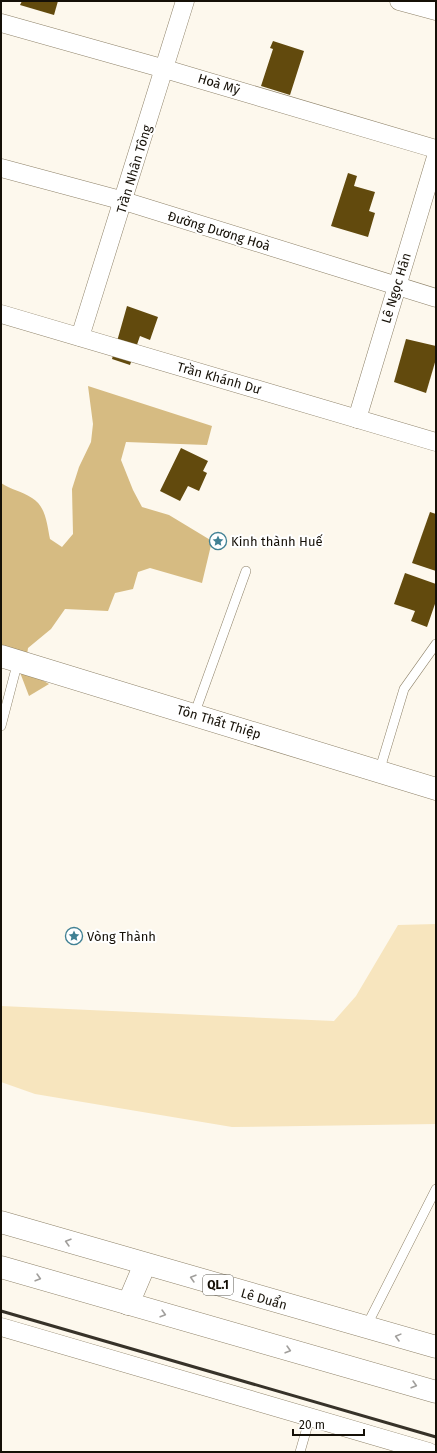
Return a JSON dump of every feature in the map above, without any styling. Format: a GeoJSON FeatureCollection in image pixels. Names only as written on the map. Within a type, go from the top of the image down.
{"type":"FeatureCollection","features":[{"type":"Feature","properties":{"kind":"main road","name":"Tôn Thất Thiệp"},"geometry":{"type":"LineString","coordinates":[[9,658],[436,789]]}},
{"type":"Feature","properties":{"kind":"main road","name":"Lê Duẩn"},"geometry":{"type":"LineString","coordinates":[[1,1222],[436,1348]]}},
{"type":"Feature","properties":{"kind":"main road"},"geometry":{"type":"LineString","coordinates":[[128,1304],[145,1264]]}},
{"type":"Feature","properties":{"kind":"main road"},"geometry":{"type":"LineString","coordinates":[[1,1268],[436,1392]]}},
{"type":"Feature","properties":{"kind":"street","name":"Trần Nhân Tông"},"geometry":{"type":"LineString","coordinates":[[80,337],[124,201],[185,1]]}},
{"type":"Feature","properties":{"kind":"street"},"geometry":{"type":"LineString","coordinates":[[399,1],[436,11]]}},
{"type":"Feature","properties":{"kind":"street","name":"Hoà Mỹ"},"geometry":{"type":"LineString","coordinates":[[1,23],[165,68],[436,149]]}},
{"type":"Feature","properties":{"kind":"street","name":"Lê Ngọc Hân"},"geometry":{"type":"LineString","coordinates":[[357,419],[436,157]]}},
{"type":"Feature","properties":{"kind":"street","name":"Đường Dương Hoà"},"geometry":{"type":"LineString","coordinates":[[1,168],[124,201],[436,298]]}},
{"type":"Feature","properties":{"kind":"street","name":"Trần Khánh Dư"},"geometry":{"type":"LineString","coordinates":[[1,314],[436,442]]}},
{"type":"Feature","properties":{"kind":"street"},"geometry":{"type":"LineString","coordinates":[[1,1327],[430,1452]]}},
{"type":"Feature","properties":{"kind":"lane"},"geometry":{"type":"LineString","coordinates":[[194,715],[246,571]]}},
{"type":"Feature","properties":{"kind":"lane"},"geometry":{"type":"LineString","coordinates":[[380,772],[404,689],[436,644]]}},
{"type":"Feature","properties":{"kind":"lane"},"geometry":{"type":"LineString","coordinates":[[1,726],[9,658]]}},
{"type":"Feature","properties":{"kind":"lane"},"geometry":{"type":"LineString","coordinates":[[365,1328],[436,1189]]}},
{"type":"Feature","properties":{"kind":"lane"},"geometry":{"type":"LineString","coordinates":[[300,1452],[310,1417]]}},
{"type":"Feature","properties":{"kind":"shaded area"},"geometry":{"type":"Polygon","coordinates":[[[88,386],[212,426],[207,445],[126,442],[121,460],[133,490],[142,507],[169,515],[212,541],[202,583],[150,568],[138,572],[133,589],[115,593],[108,611],[65,609],[51,629],[28,648],[25,670],[49,684],[29,696],[16,662],[1,668],[1,483],[37,501],[45,516],[50,539],[62,547],[73,534],[72,489],[79,467],[91,442],[93,424],[88,386]]]}},
{"type":"Feature","properties":{"kind":"shaded area"},"geometry":{"type":"Polygon","coordinates":[[[436,924],[436,1124],[232,1127],[35,1094],[1,1082],[1,1006],[334,1021],[356,996],[398,925],[436,924]]]}},
{"type":"Feature","properties":{"kind":"building"},"geometry":{"type":"Polygon","coordinates":[[[22,1],[58,1],[54,15],[20,5],[22,1]]]}},
{"type":"Feature","properties":{"kind":"building"},"geometry":{"type":"Polygon","coordinates":[[[273,41],[304,51],[290,95],[261,86],[273,49],[270,48],[273,41]]]}},
{"type":"Feature","properties":{"kind":"building"},"geometry":{"type":"Polygon","coordinates":[[[348,173],[357,176],[354,186],[375,192],[369,211],[375,213],[368,237],[331,226],[348,173]]]}},
{"type":"Feature","properties":{"kind":"building"},"geometry":{"type":"Polygon","coordinates":[[[127,306],[158,317],[150,340],[140,336],[130,365],[112,359],[127,306]]]}},
{"type":"Feature","properties":{"kind":"building"},"geometry":{"type":"Polygon","coordinates":[[[406,339],[436,346],[436,359],[426,393],[394,382],[406,339]]]}},
{"type":"Feature","properties":{"kind":"building"},"geometry":{"type":"Polygon","coordinates":[[[181,448],[208,461],[203,471],[207,473],[199,491],[188,486],[180,501],[160,491],[181,448]]]}},
{"type":"Feature","properties":{"kind":"building"},"geometry":{"type":"Polygon","coordinates":[[[430,512],[436,514],[436,571],[412,563],[430,512]]]}},
{"type":"Feature","properties":{"kind":"building"},"geometry":{"type":"Polygon","coordinates":[[[405,573],[436,584],[436,601],[427,627],[411,621],[415,611],[394,604],[405,573]]]}},
{"type":"Feature","properties":{"kind":"railway"},"geometry":{"type":"LineString","coordinates":[[1,1311],[436,1437]]}},
{"type":"Feature","properties":{"kind":"place","name":"Kinh thành Huế"},"geometry":{"type":"Point","coordinates":[218,541]}},
{"type":"Feature","properties":{"kind":"place","name":"Vòng Thành"},"geometry":{"type":"Point","coordinates":[74,936]}}]}
